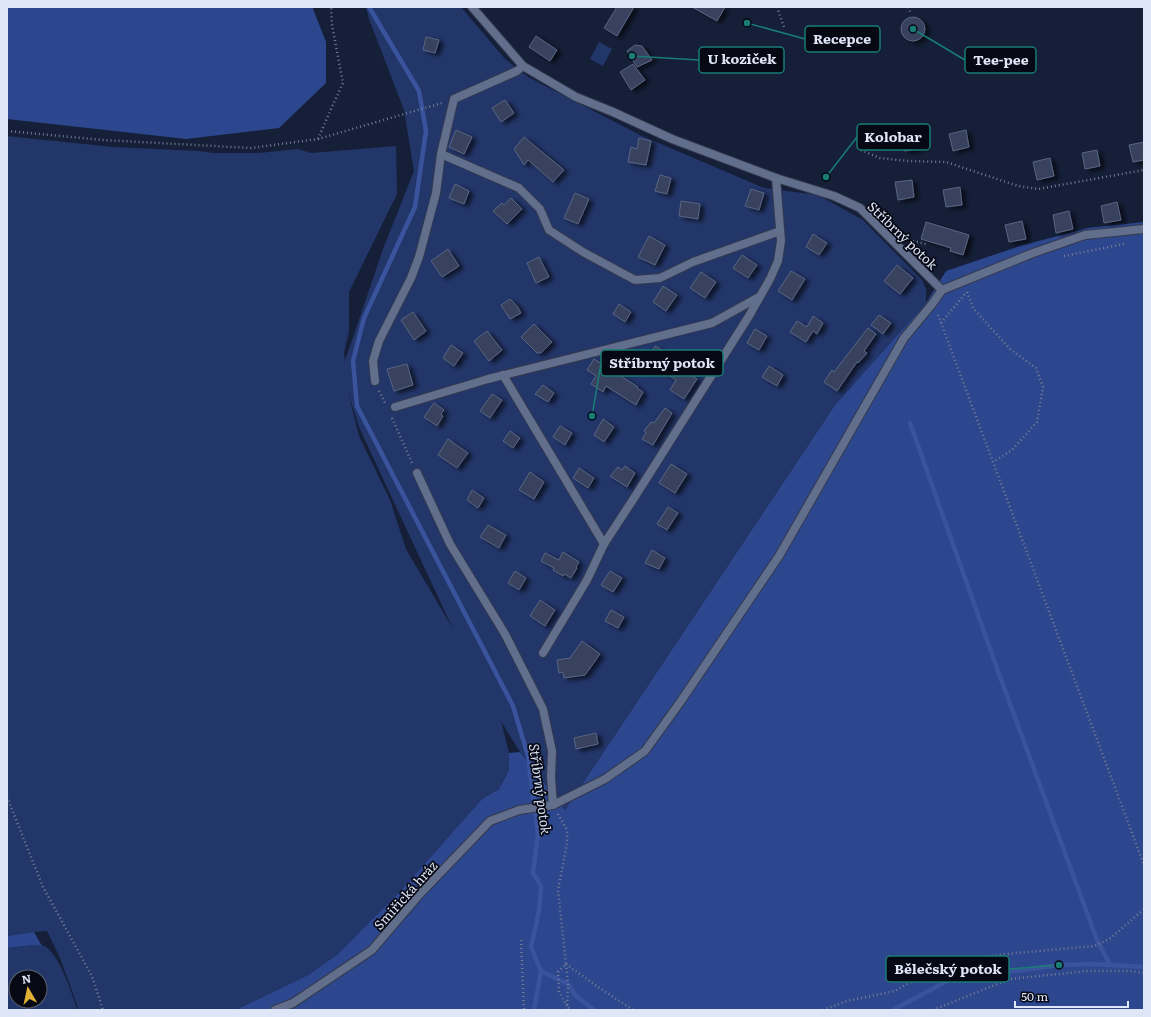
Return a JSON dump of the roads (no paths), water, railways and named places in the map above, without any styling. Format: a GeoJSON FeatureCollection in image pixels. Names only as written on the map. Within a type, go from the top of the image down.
{"type":"FeatureCollection","features":[{"type":"Feature","properties":{"kind":"lane","name":"Stříbrný potok"},"geometry":{"type":"LineString","coordinates":[[472,7],[523,66],[576,97],[672,139],[776,178],[834,196],[860,208],[942,290]]}},
{"type":"Feature","properties":{"kind":"lane"},"geometry":{"type":"LineString","coordinates":[[375,381],[373,361],[379,341],[411,278],[419,257],[436,193],[441,154],[454,99],[517,71],[523,66]]}},
{"type":"Feature","properties":{"kind":"lane"},"geometry":{"type":"LineString","coordinates":[[441,154],[519,188],[540,209],[549,230],[583,252],[635,280],[660,278],[693,262],[780,231]]}},
{"type":"Feature","properties":{"kind":"lane"},"geometry":{"type":"LineString","coordinates":[[543,653],[587,580],[604,544],[770,279],[778,261],[781,241],[776,178]]}},
{"type":"Feature","properties":{"kind":"lane"},"geometry":{"type":"LineString","coordinates":[[942,290],[1033,253],[1085,235],[1144,229]]}},
{"type":"Feature","properties":{"kind":"lane","name":"Smiřická hráz"},"geometry":{"type":"LineString","coordinates":[[275,1010],[293,1003],[372,950],[419,894],[490,821],[519,810],[553,805],[605,779],[645,751],[681,701],[779,556],[904,338],[942,290]]}},
{"type":"Feature","properties":{"kind":"lane"},"geometry":{"type":"LineString","coordinates":[[391,408],[503,375],[712,323],[760,296]]}},
{"type":"Feature","properties":{"kind":"lane"},"geometry":{"type":"LineString","coordinates":[[503,375],[604,544]]}},
{"type":"Feature","properties":{"kind":"lane"},"geometry":{"type":"LineString","coordinates":[[417,473],[450,544],[505,634],[543,709],[552,751],[551,777],[553,805]]}},
{"type":"Feature","properties":{"kind":"waterway","name":"Stříbrný potok"},"geometry":{"type":"LineString","coordinates":[[369,7],[419,91],[426,131],[415,207],[364,318],[353,361],[357,406],[513,706],[528,756],[538,835],[533,873],[541,886],[539,911],[531,947],[541,971],[534,1010]]}},
{"type":"Feature","properties":{"kind":"waterway"},"geometry":{"type":"LineString","coordinates":[[910,423],[999,674],[1097,940],[1110,965]]}},
{"type":"Feature","properties":{"kind":"waterway"},"geometry":{"type":"LineString","coordinates":[[893,1010],[949,980],[1059,965],[1092,964],[1144,967]]}},
{"type":"Feature","properties":{"kind":"waterway"},"geometry":{"type":"LineString","coordinates":[[541,971],[568,984],[576,996],[594,1010]]}},
{"type":"Feature","properties":{"kind":"place","name":"Recepce"},"geometry":{"type":"Point","coordinates":[747,23]}},
{"type":"Feature","properties":{"kind":"place","name":"Tee-pee"},"geometry":{"type":"Point","coordinates":[913,29]}},
{"type":"Feature","properties":{"kind":"place","name":"U koziček"},"geometry":{"type":"Point","coordinates":[632,56]}},
{"type":"Feature","properties":{"kind":"place","name":"Kolobar"},"geometry":{"type":"Point","coordinates":[826,177]}},
{"type":"Feature","properties":{"kind":"place","name":"Stříbrný potok"},"geometry":{"type":"Point","coordinates":[592,416]}},
{"type":"Feature","properties":{"kind":"place","name":"Bělečský potok"},"geometry":{"type":"Point","coordinates":[1059,965]}}]}
